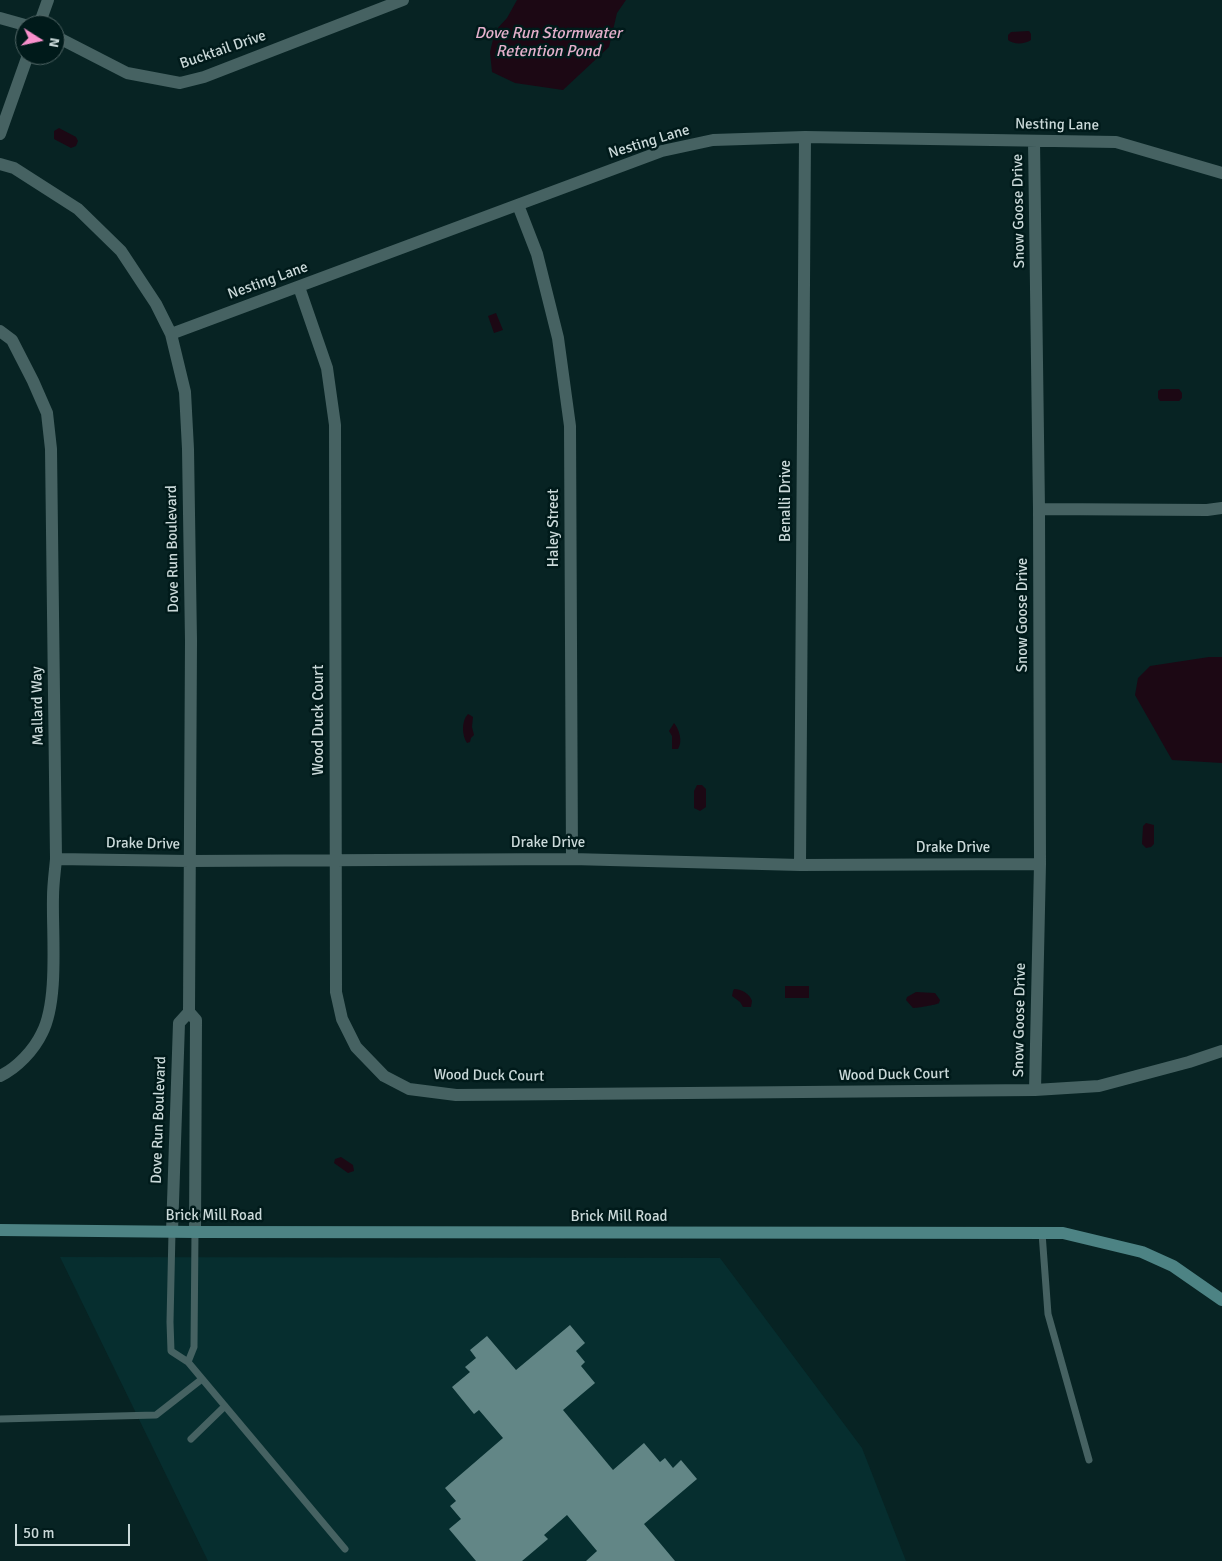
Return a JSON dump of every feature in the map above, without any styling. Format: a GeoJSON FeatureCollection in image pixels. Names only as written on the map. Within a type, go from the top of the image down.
{"type":"FeatureCollection","features":[{"type":"Feature","properties":{"kind":"street"},"geometry":{"type":"LineString","coordinates":[[43,15],[48,0]]}},
{"type":"Feature","properties":{"kind":"street","name":"Bucktail Drive"},"geometry":{"type":"LineString","coordinates":[[65,41],[127,73],[180,83],[204,77],[403,0]]}},
{"type":"Feature","properties":{"kind":"street"},"geometry":{"type":"LineString","coordinates":[[0,18],[15,22]]}},
{"type":"Feature","properties":{"kind":"street"},"geometry":{"type":"LineString","coordinates":[[0,134],[24,65]]}},
{"type":"Feature","properties":{"kind":"street","name":"Nesting Lane"},"geometry":{"type":"LineString","coordinates":[[171,334],[662,151],[713,140],[805,137],[1116,142],[1222,173]]}},
{"type":"Feature","properties":{"kind":"street","name":"Benalli Drive"},"geometry":{"type":"LineString","coordinates":[[800,864],[805,137]]}},
{"type":"Feature","properties":{"kind":"street","name":"Snow Goose Drive"},"geometry":{"type":"LineString","coordinates":[[1034,141],[1039,509],[1040,864],[1035,1090]]}},
{"type":"Feature","properties":{"kind":"street","name":"Dove Run Boulevard"},"geometry":{"type":"LineString","coordinates":[[0,164],[14,168],[78,209],[121,252],[156,304],[171,334],[185,392],[188,449],[191,641],[189,1012],[179,1024],[172,1232]]}},
{"type":"Feature","properties":{"kind":"street","name":"Haley Street"},"geometry":{"type":"LineString","coordinates":[[518,205],[537,254],[558,338],[570,426],[572,859]]}},
{"type":"Feature","properties":{"kind":"street","name":"Wood Duck Court"},"geometry":{"type":"LineString","coordinates":[[299,286],[327,368],[335,425],[336,992],[342,1020],[356,1047],[384,1076],[409,1089],[456,1095],[1035,1090],[1098,1086],[1189,1062],[1222,1051]]}},
{"type":"Feature","properties":{"kind":"street","name":"Mallard Way"},"geometry":{"type":"LineString","coordinates":[[0,331],[12,340],[47,413],[51,449],[56,859],[53,896],[51,1003],[43,1032],[28,1054],[0,1076]]}},
{"type":"Feature","properties":{"kind":"street"},"geometry":{"type":"LineString","coordinates":[[1039,509],[1207,510],[1222,508]]}},
{"type":"Feature","properties":{"kind":"street","name":"Drake Drive"},"geometry":{"type":"LineString","coordinates":[[56,859],[572,859],[800,864],[1040,864]]}},
{"type":"Feature","properties":{"kind":"street","name":"Dove Run Boulevard"},"geometry":{"type":"LineString","coordinates":[[189,1012],[196,1020],[195,1232]]}},
{"type":"Feature","properties":{"kind":"street","name":"Brick Mill Road"},"geometry":{"type":"LineString","coordinates":[[0,1230],[172,1232],[1063,1233],[1142,1252],[1173,1266],[1222,1300]]}},
{"type":"Feature","properties":{"kind":"lane"},"geometry":{"type":"LineString","coordinates":[[172,1232],[171,1351],[188,1362],[346,1549]]}},
{"type":"Feature","properties":{"kind":"lane"},"geometry":{"type":"LineString","coordinates":[[188,1362],[194,1346],[195,1232]]}},
{"type":"Feature","properties":{"kind":"lane"},"geometry":{"type":"LineString","coordinates":[[1042,1234],[1048,1314],[1089,1460]]}},
{"type":"Feature","properties":{"kind":"lane"},"geometry":{"type":"LineString","coordinates":[[0,1419],[156,1415],[202,1379]]}},
{"type":"Feature","properties":{"kind":"lane"},"geometry":{"type":"LineString","coordinates":[[191,1439],[225,1406]]}},
{"type":"Feature","properties":{"kind":"shaded area"},"geometry":{"type":"Polygon","coordinates":[[[60,1257],[720,1258],[862,1448],[906,1561],[208,1561],[60,1257]]]}},
{"type":"Feature","properties":{"kind":"water","name":"Dove Run Stormwater Retention Pond"},"geometry":{"type":"Polygon","coordinates":[[[517,0],[626,0],[617,13],[609,47],[563,90],[515,83],[492,72],[490,52],[495,31],[507,18],[517,0]]]}},
{"type":"Feature","properties":{"kind":"water"},"geometry":{"type":"Polygon","coordinates":[[[1029,31],[1031,40],[1029,41],[1016,43],[1008,40],[1008,35],[1011,32],[1029,31]]]}},
{"type":"Feature","properties":{"kind":"water"},"geometry":{"type":"Polygon","coordinates":[[[59,128],[76,137],[78,141],[76,146],[71,148],[54,139],[54,131],[59,128]]]}},
{"type":"Feature","properties":{"kind":"water"},"geometry":{"type":"Polygon","coordinates":[[[496,313],[503,330],[494,333],[488,316],[496,313]]]}},
{"type":"Feature","properties":{"kind":"water"},"geometry":{"type":"Polygon","coordinates":[[[1161,389],[1179,389],[1182,393],[1182,398],[1179,401],[1160,401],[1158,391],[1161,389]]]}},
{"type":"Feature","properties":{"kind":"water"},"geometry":{"type":"Polygon","coordinates":[[[1209,657],[1222,657],[1222,763],[1172,760],[1135,695],[1138,678],[1150,666],[1209,657]]]}},
{"type":"Feature","properties":{"kind":"water"},"geometry":{"type":"Polygon","coordinates":[[[468,714],[473,717],[472,727],[474,735],[470,742],[467,743],[463,728],[464,720],[468,714]]]}},
{"type":"Feature","properties":{"kind":"water"},"geometry":{"type":"Polygon","coordinates":[[[674,723],[680,735],[678,749],[672,749],[672,736],[669,731],[674,723]]]}},
{"type":"Feature","properties":{"kind":"water"},"geometry":{"type":"Polygon","coordinates":[[[697,785],[702,785],[706,789],[706,807],[700,811],[694,808],[694,791],[697,785]]]}},
{"type":"Feature","properties":{"kind":"water"},"geometry":{"type":"Polygon","coordinates":[[[1146,823],[1154,825],[1154,844],[1146,848],[1142,844],[1143,826],[1146,823]]]}},
{"type":"Feature","properties":{"kind":"water"},"geometry":{"type":"Polygon","coordinates":[[[785,986],[809,986],[809,998],[785,998],[785,986]]]}},
{"type":"Feature","properties":{"kind":"water"},"geometry":{"type":"Polygon","coordinates":[[[734,989],[748,994],[752,1001],[751,1007],[743,1007],[732,996],[734,989]]]}},
{"type":"Feature","properties":{"kind":"water"},"geometry":{"type":"Polygon","coordinates":[[[916,992],[935,993],[940,1000],[939,1003],[913,1008],[906,1000],[907,997],[916,992]]]}},
{"type":"Feature","properties":{"kind":"water"},"geometry":{"type":"Polygon","coordinates":[[[341,1157],[353,1165],[354,1171],[348,1173],[334,1163],[335,1159],[341,1157]]]}},
{"type":"Feature","properties":{"kind":"building"},"geometry":{"type":"Polygon","coordinates":[[[570,1325],[585,1343],[576,1351],[585,1362],[581,1366],[595,1383],[563,1410],[613,1470],[644,1443],[660,1462],[665,1458],[673,1468],[681,1460],[697,1479],[644,1524],[675,1561],[586,1561],[597,1551],[567,1515],[544,1535],[548,1539],[522,1561],[476,1561],[449,1529],[461,1519],[450,1506],[456,1501],[445,1488],[503,1438],[479,1410],[474,1414],[452,1387],[470,1372],[465,1367],[476,1358],[470,1350],[487,1336],[516,1370],[570,1325]]]}}]}
